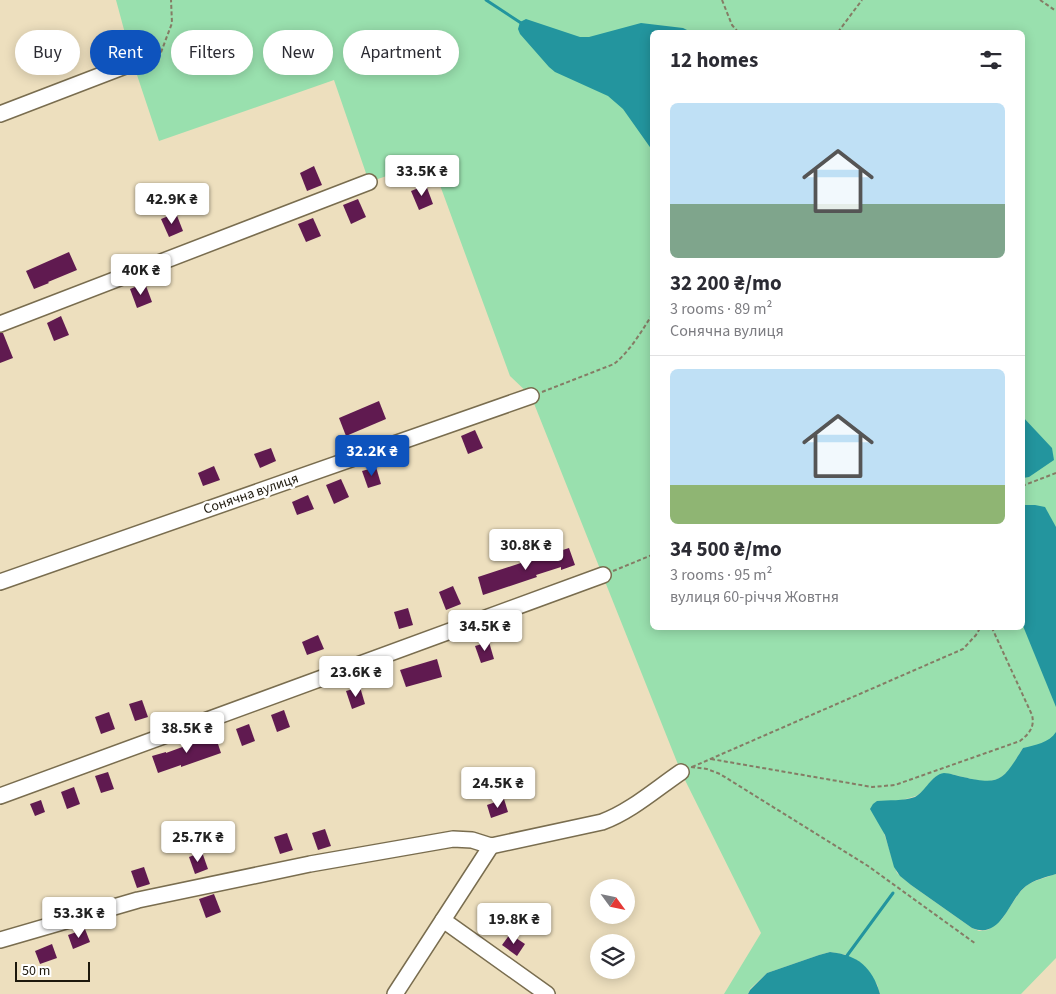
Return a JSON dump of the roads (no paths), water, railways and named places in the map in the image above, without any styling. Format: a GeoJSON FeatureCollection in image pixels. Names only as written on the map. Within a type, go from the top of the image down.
{"type":"FeatureCollection","features":[{"type":"Feature","properties":{"kind":"street"},"geometry":{"type":"LineString","coordinates":[[0,114],[102,75]]}},
{"type":"Feature","properties":{"kind":"street"},"geometry":{"type":"LineString","coordinates":[[0,324],[369,182]]}},
{"type":"Feature","properties":{"kind":"street","name":"Сонячна вулиця"},"geometry":{"type":"LineString","coordinates":[[0,582],[530,396]]}},
{"type":"Feature","properties":{"kind":"street"},"geometry":{"type":"LineString","coordinates":[[0,796],[603,575]]}},
{"type":"Feature","properties":{"kind":"street"},"geometry":{"type":"LineString","coordinates":[[0,940],[138,900],[310,864],[453,839],[472,840],[491,846],[602,822],[630,808],[686,769]]}},
{"type":"Feature","properties":{"kind":"street"},"geometry":{"type":"LineString","coordinates":[[395,994],[491,846]]}},
{"type":"Feature","properties":{"kind":"street"},"geometry":{"type":"LineString","coordinates":[[443,920],[547,994]]}},
{"type":"Feature","properties":{"kind":"water"},"geometry":{"type":"Polygon","coordinates":[[[526,19],[580,37],[589,37],[641,23],[687,30],[650,30],[650,147],[623,109],[608,96],[555,72],[549,67],[520,34],[518,29],[520,22],[526,19]]]}},
{"type":"Feature","properties":{"kind":"water"},"geometry":{"type":"Polygon","coordinates":[[[1025,419],[1052,448],[1054,460],[1029,477],[1025,478],[1025,419]]]}},
{"type":"Feature","properties":{"kind":"water"},"geometry":{"type":"Polygon","coordinates":[[[1025,505],[1045,507],[1056,527],[1056,707],[1025,630],[1025,505]]]}},
{"type":"Feature","properties":{"kind":"water"},"geometry":{"type":"Polygon","coordinates":[[[1056,732],[1056,874],[1036,880],[1026,886],[998,924],[982,930],[972,928],[900,876],[894,867],[885,835],[870,809],[877,801],[901,800],[915,797],[939,774],[949,773],[986,781],[1000,778],[1011,767],[1023,748],[1046,741],[1056,732]]]}},
{"type":"Feature","properties":{"kind":"water"},"geometry":{"type":"Polygon","coordinates":[[[830,952],[849,956],[862,964],[873,976],[880,994],[748,994],[767,973],[830,952]]]}},
{"type":"Feature","properties":{"kind":"waterway"},"geometry":{"type":"LineString","coordinates":[[486,0],[521,23]]}},
{"type":"Feature","properties":{"kind":"waterway"},"geometry":{"type":"LineString","coordinates":[[846,957],[893,893]]}}]}
